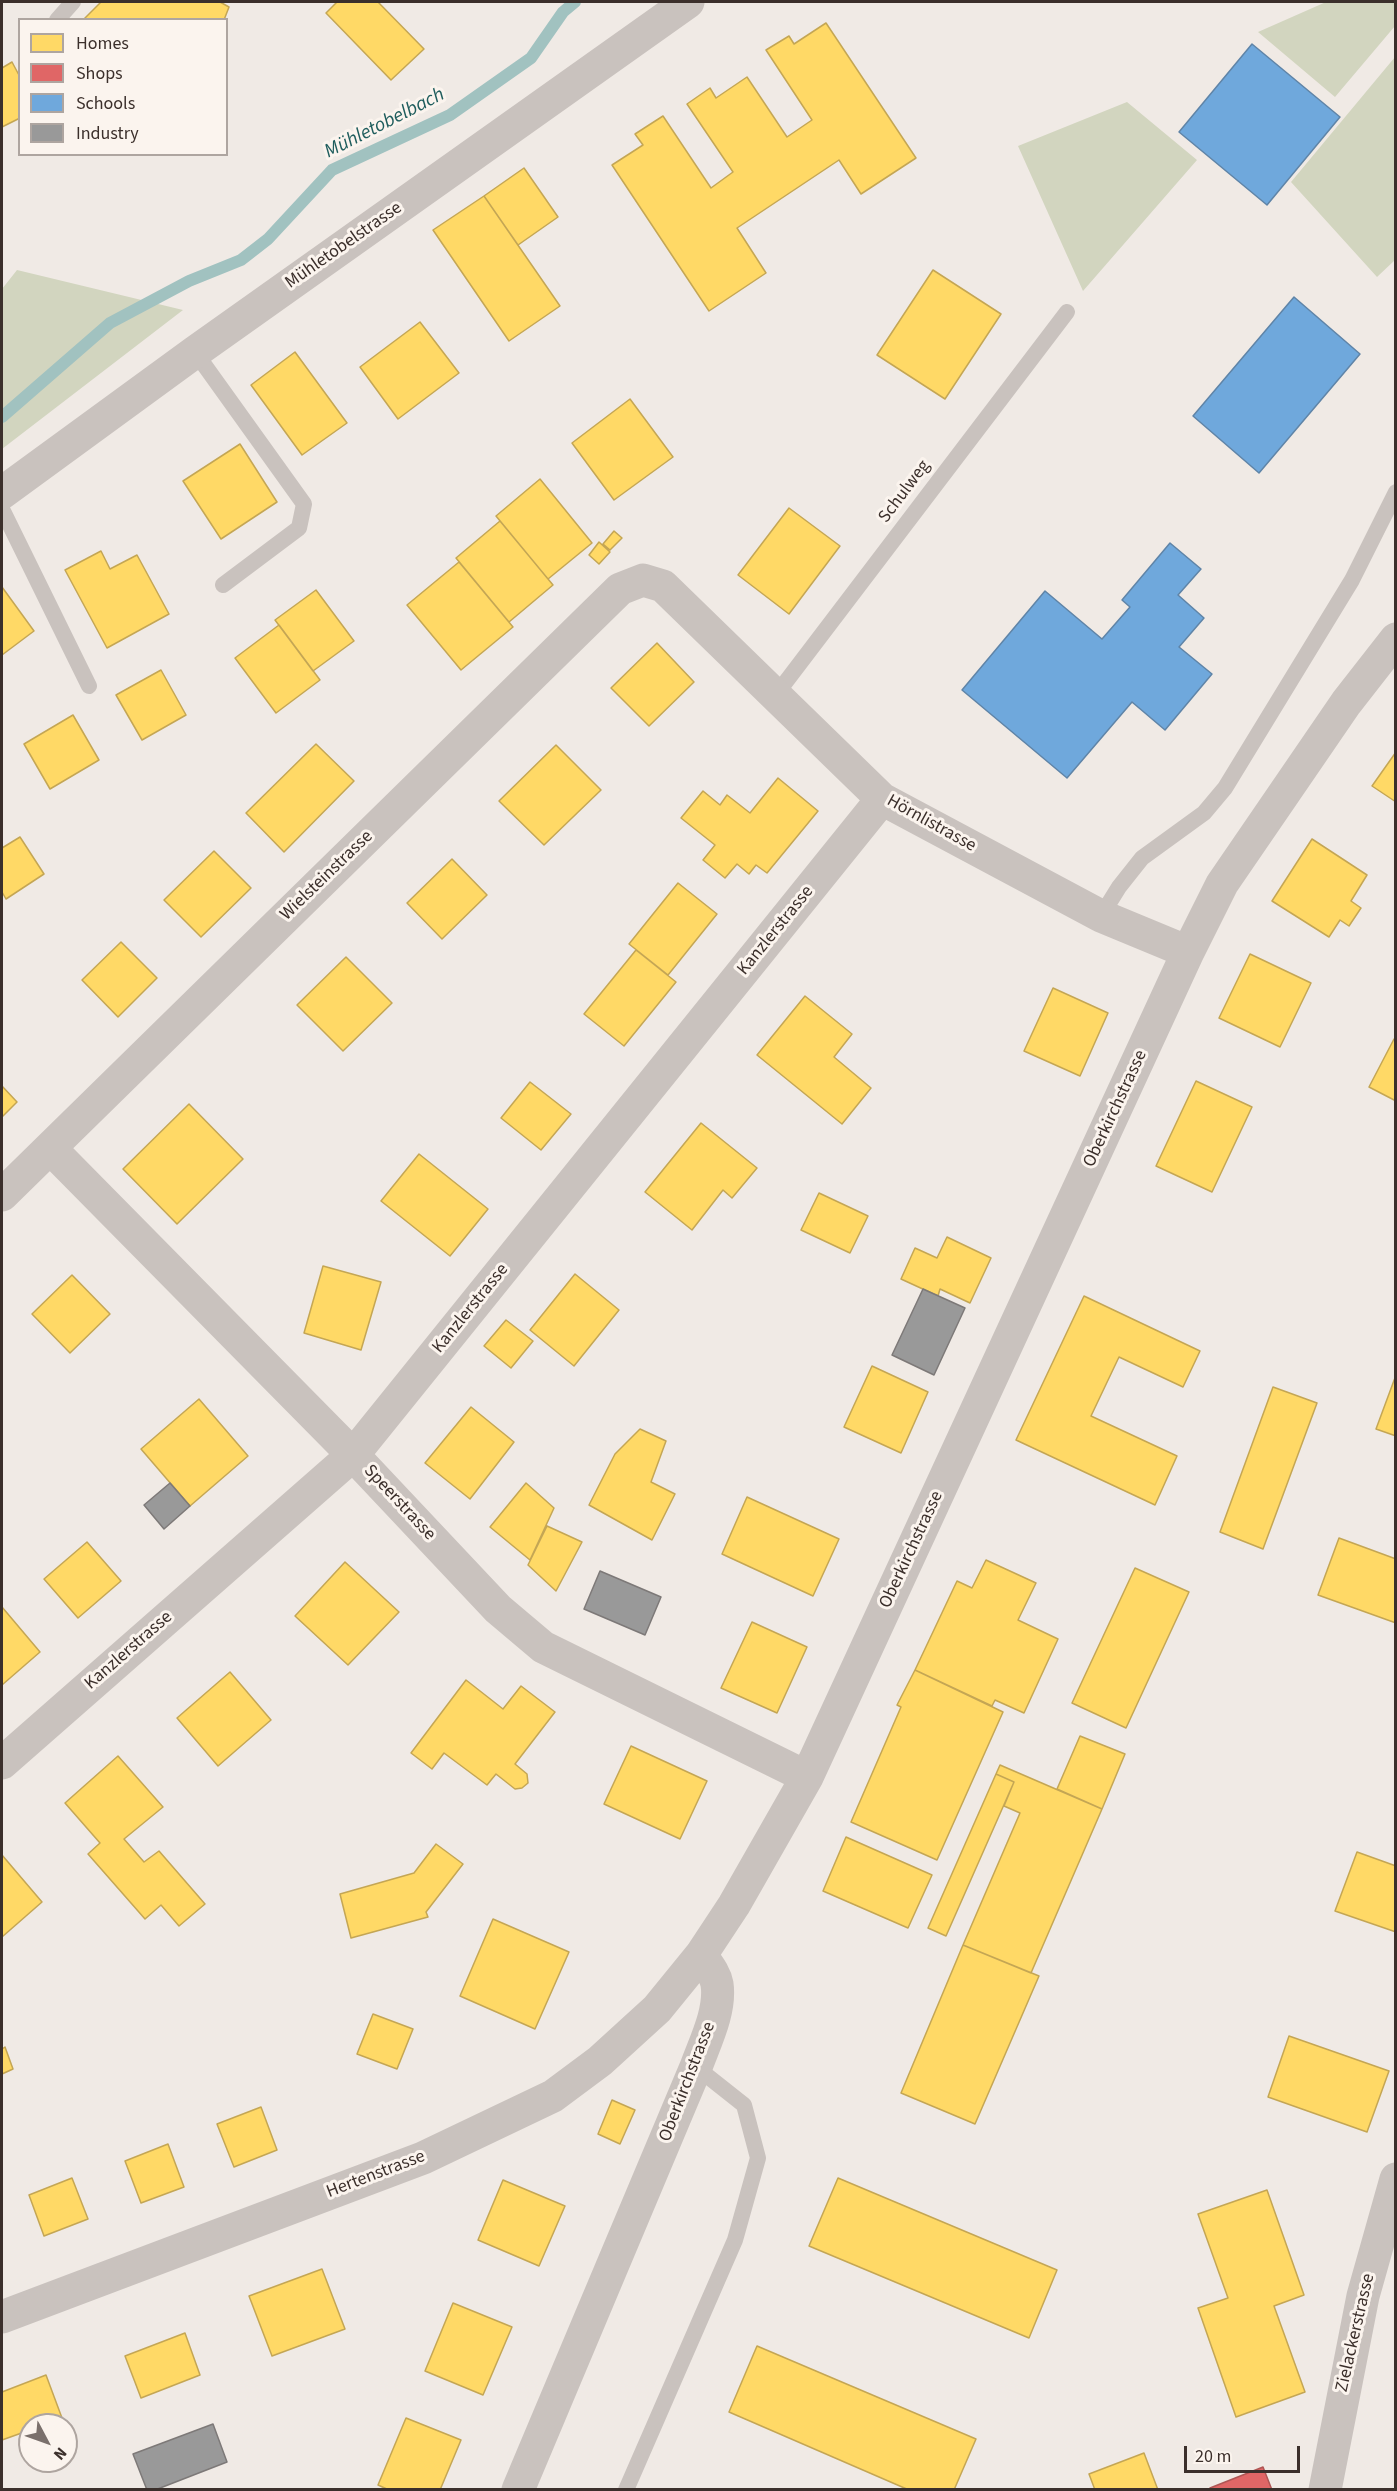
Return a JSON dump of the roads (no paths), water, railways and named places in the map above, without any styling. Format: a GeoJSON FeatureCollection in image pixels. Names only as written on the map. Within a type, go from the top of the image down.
{"type":"FeatureCollection","features":[{"type":"Feature","properties":{"kind":"street","name":"Mühletobelstrasse"},"geometry":{"type":"LineString","coordinates":[[2,493],[195,352],[688,2]]}},
{"type":"Feature","properties":{"kind":"street","name":"Wielsteinstrasse"},"geometry":{"type":"LineString","coordinates":[[2,1195],[620,589],[643,580],[663,586]]}},
{"type":"Feature","properties":{"kind":"street","name":"Hörnlistrasse"},"geometry":{"type":"LineString","coordinates":[[663,586],[882,799],[1101,916],[1188,952]]}},
{"type":"Feature","properties":{"kind":"street","name":"Oberkirchstrasse"},"geometry":{"type":"LineString","coordinates":[[518,2490],[696,2067],[717,1998],[717,1983],[713,1972],[701,1954],[734,1905],[807,1777],[1188,952],[1222,884],[1346,703],[1395,639]]}},
{"type":"Feature","properties":{"kind":"street","name":"Kanzlerstrasse"},"geometry":{"type":"LineString","coordinates":[[2,1763],[353,1455],[882,799]]}},
{"type":"Feature","properties":{"kind":"street","name":"Speerstrasse"},"geometry":{"type":"LineString","coordinates":[[50,1148],[353,1455],[498,1609],[543,1647],[807,1777]]}},
{"type":"Feature","properties":{"kind":"street","name":"Hertenstrasse"},"geometry":{"type":"LineString","coordinates":[[2,2317],[423,2158],[553,2096],[600,2061],[657,2009],[701,1954]]}},
{"type":"Feature","properties":{"kind":"street","name":"Zielackerstrasse"},"geometry":{"type":"LineString","coordinates":[[1325,2490],[1363,2296],[1395,2179]]}},
{"type":"Feature","properties":{"kind":"lane"},"geometry":{"type":"LineString","coordinates":[[59,18],[73,2]]}},
{"type":"Feature","properties":{"kind":"lane","name":"Schulweg"},"geometry":{"type":"LineString","coordinates":[[775,696],[1067,312]]}},
{"type":"Feature","properties":{"kind":"lane"},"geometry":{"type":"LineString","coordinates":[[195,352],[304,504],[299,528],[223,585]]}},
{"type":"Feature","properties":{"kind":"lane"},"geometry":{"type":"LineString","coordinates":[[1101,916],[1119,887],[1142,858],[1204,813],[1226,788],[1352,580],[1395,492]]}},
{"type":"Feature","properties":{"kind":"lane"},"geometry":{"type":"LineString","coordinates":[[2,509],[89,686]]}},
{"type":"Feature","properties":{"kind":"lane"},"geometry":{"type":"LineString","coordinates":[[626,2490],[735,2240],[758,2158],[744,2105],[696,2067]]}},
{"type":"Feature","properties":{"kind":"waterway","name":"Mühletobelbach"},"geometry":{"type":"LineString","coordinates":[[2,417],[110,323],[189,281],[241,260],[268,239],[332,170],[450,115],[531,58],[563,12],[575,2]]}}]}
